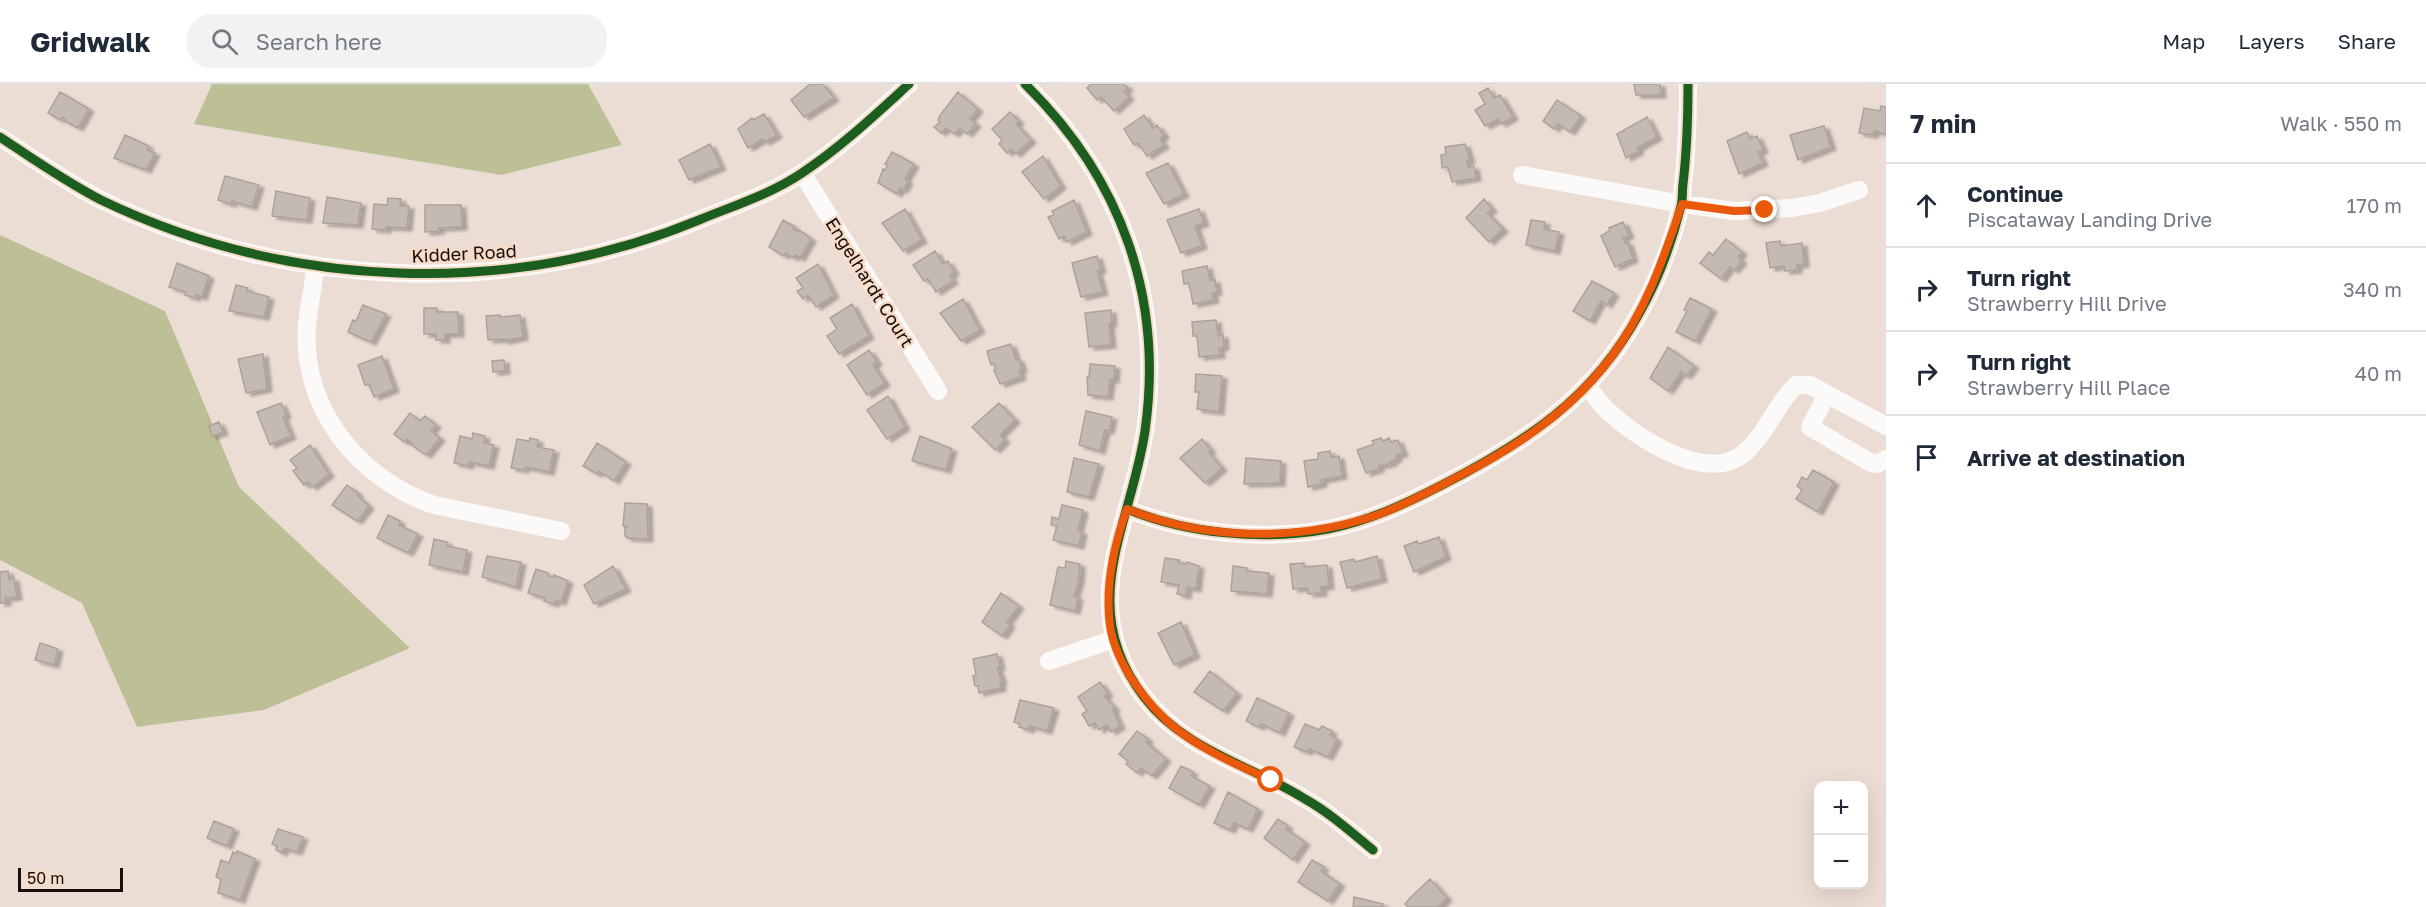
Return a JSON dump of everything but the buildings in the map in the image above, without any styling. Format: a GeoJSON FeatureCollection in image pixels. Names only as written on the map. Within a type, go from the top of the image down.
{"type":"FeatureCollection","features":[{"type":"Feature","properties":{"kind":"street","name":"Kidder Road"},"geometry":{"type":"LineString","coordinates":[[0,137],[37,163],[99,198],[138,216],[228,247],[271,259],[316,266],[391,273],[454,273],[518,268],[585,256],[676,230],[755,197],[802,173],[842,143],[909,84]]}},
{"type":"Feature","properties":{"kind":"street"},"geometry":{"type":"LineString","coordinates":[[1025,84],[1064,124],[1104,186],[1133,256],[1149,326],[1150,354],[1145,432],[1115,550],[1111,578],[1110,627],[1114,639],[1136,685],[1156,711],[1179,731],[1220,756],[1306,799],[1373,850]]}},
{"type":"Feature","properties":{"kind":"street"},"geometry":{"type":"LineString","coordinates":[[1127,509],[1162,520],[1230,533],[1288,534],[1350,523],[1400,506],[1478,466],[1548,422],[1587,386],[1610,359],[1640,313],[1666,253],[1682,204],[1688,84]]}},
{"type":"Feature","properties":{"kind":"street","name":"Engelhardt Court"},"geometry":{"type":"LineString","coordinates":[[802,173],[938,391]]}},
{"type":"Feature","properties":{"kind":"street"},"geometry":{"type":"LineString","coordinates":[[1522,175],[1682,204],[1734,211],[1792,208],[1820,203],[1859,190]]}},
{"type":"Feature","properties":{"kind":"street"},"geometry":{"type":"LineString","coordinates":[[316,266],[307,327],[309,363],[326,415],[351,452],[383,479],[417,499],[434,505],[561,531]]}},
{"type":"Feature","properties":{"kind":"street"},"geometry":{"type":"LineString","coordinates":[[1587,386],[1608,411],[1658,447],[1688,460],[1716,464],[1741,456],[1762,435],[1788,393],[1796,385],[1810,385],[1886,426]]}},
{"type":"Feature","properties":{"kind":"street"},"geometry":{"type":"LineString","coordinates":[[1827,394],[1810,427],[1871,462],[1877,464],[1886,459]]}},
{"type":"Feature","properties":{"kind":"street"},"geometry":{"type":"LineString","coordinates":[[1049,661],[1114,639]]}},
{"type":"Feature","properties":{"kind":"green space"},"geometry":{"type":"Polygon","coordinates":[[[212,84],[588,84],[622,145],[501,175],[194,124],[212,84]]]}},
{"type":"Feature","properties":{"kind":"green space"},"geometry":{"type":"Polygon","coordinates":[[[0,235],[165,311],[239,487],[410,648],[264,710],[137,727],[82,603],[0,560],[0,235]]]}},
{"type":"Feature","properties":{"kind":"cycle path"},"geometry":{"type":"LineString","coordinates":[[0,137],[62,178],[101,200],[172,230],[246,252],[321,266],[398,273],[475,272],[551,263],[626,245],[752,199],[778,187],[816,163],[909,84]]}},
{"type":"Feature","properties":{"kind":"cycle path"},"geometry":{"type":"LineString","coordinates":[[1025,84],[1058,120],[1087,159],[1110,200],[1128,242],[1141,287],[1148,333],[1149,381],[1145,431],[1113,565],[1110,598],[1113,630],[1123,663],[1144,697],[1178,731],[1198,744],[1314,804],[1373,850]]}},
{"type":"Feature","properties":{"kind":"cycle path"},"geometry":{"type":"LineString","coordinates":[[1127,509],[1150,518],[1226,533],[1252,535],[1303,533],[1343,526],[1400,505],[1473,469],[1555,415],[1579,393],[1622,342],[1647,300],[1659,274],[1682,203],[1688,84]]}},
{"type":"Feature","properties":{"kind":"route"},"geometry":{"type":"LineString","coordinates":[[1271,780],[1220,756],[1179,731],[1144,697],[1126,668],[1110,627],[1110,606],[1115,550],[1127,509],[1141,515],[1230,533],[1288,534],[1328,529],[1400,506],[1521,441],[1572,402],[1591,382],[1610,359],[1640,313],[1666,253],[1682,204],[1734,211],[1765,210]]}}]}
